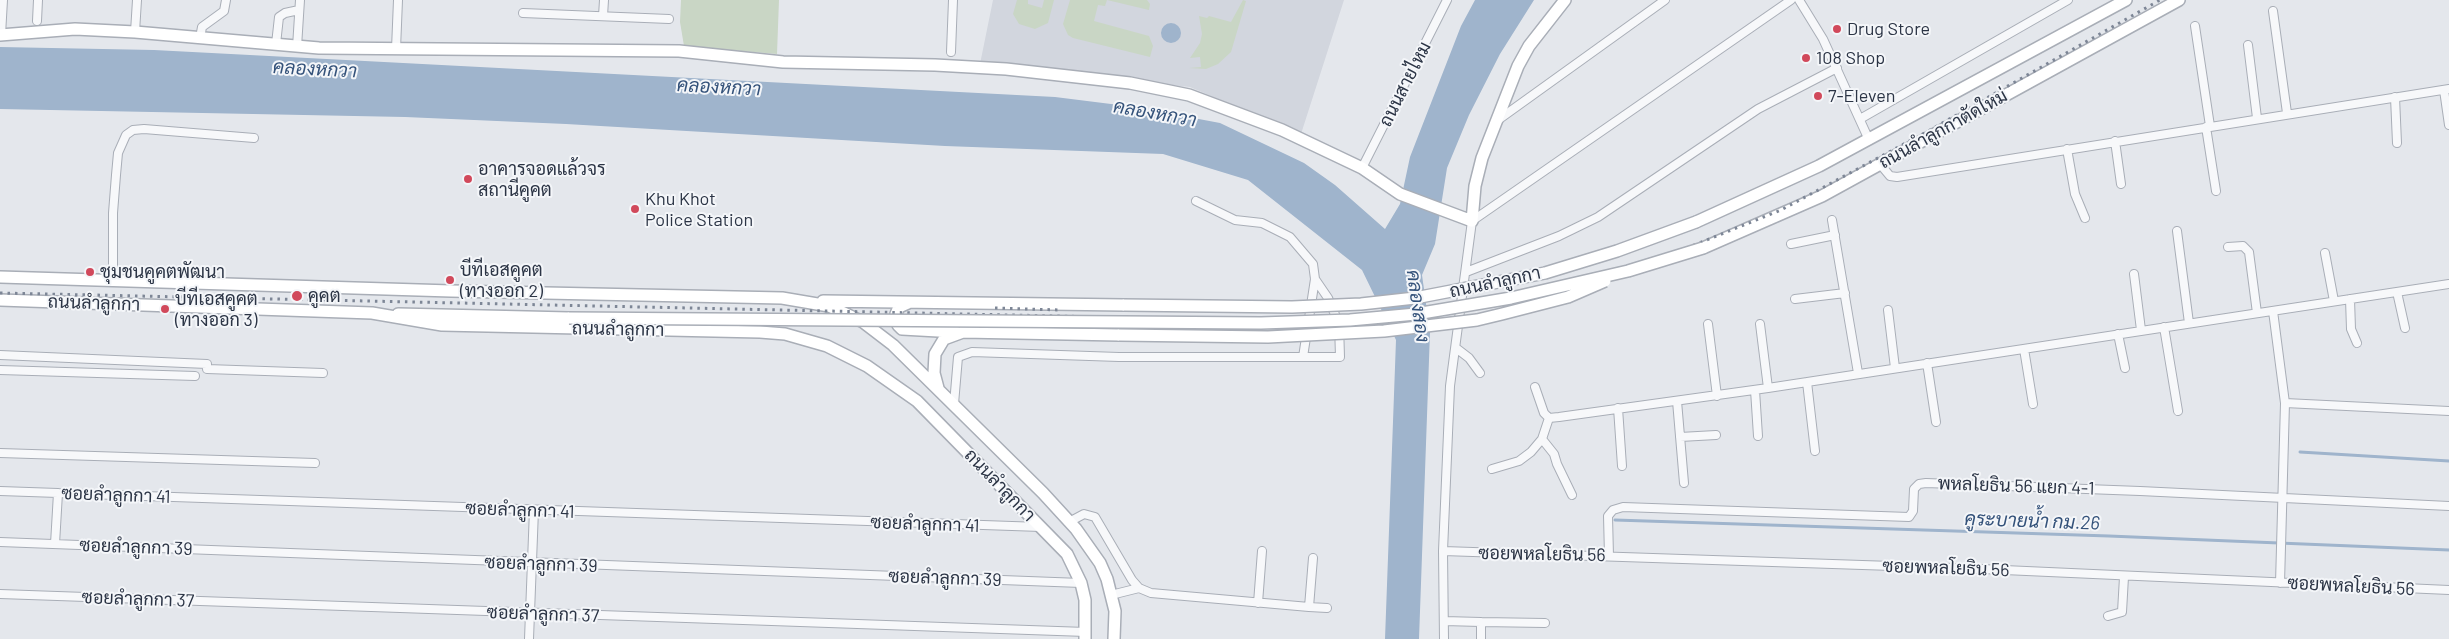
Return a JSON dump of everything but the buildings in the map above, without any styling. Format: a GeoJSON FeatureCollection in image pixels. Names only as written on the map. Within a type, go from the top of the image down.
{"type":"FeatureCollection","features":[{"type":"Feature","properties":{"kind":"main road"},"geometry":{"type":"LineString","coordinates":[[0,35],[76,29],[135,32],[297,47],[396,49],[587,48],[679,51],[783,62],[928,65],[1006,69],[1130,83],[1190,95],[1292,134],[1362,168],[1400,194],[1472,221],[1475,186],[1482,158],[1518,66],[1529,46],[1565,0]]}},
{"type":"Feature","properties":{"kind":"main road","name":"ถนนลำลูกกาตัดใหม่"},"geometry":{"type":"LineString","coordinates":[[1696,222],[1788,181],[1869,140],[2126,0]]}},
{"type":"Feature","properties":{"kind":"main road","name":"ถนนลำลูกกาตัดใหม่"},"geometry":{"type":"LineString","coordinates":[[1703,248],[1822,196],[2179,0]]}},
{"type":"Feature","properties":{"kind":"main road","name":"ถนนลำลูกกา"},"geometry":{"type":"LineString","coordinates":[[0,277],[451,292],[782,298],[807,301],[1292,307],[1361,304],[1415,298],[1545,273],[1617,251],[1696,222]]}},
{"type":"Feature","properties":{"kind":"main road","name":"ถนนลำลูกกา"},"geometry":{"type":"LineString","coordinates":[[0,300],[569,318],[1305,323],[1386,318],[1446,310],[1532,294],[1628,271],[1703,248]]}},
{"type":"Feature","properties":{"kind":"main road"},"geometry":{"type":"LineString","coordinates":[[910,302],[899,307],[896,314],[898,325],[902,329],[1119,335],[1316,336],[1440,325],[1494,316],[1568,297],[1628,271]]}},
{"type":"Feature","properties":{"kind":"main road","name":"ถนนลำลูกกา"},"geometry":{"type":"LineString","coordinates":[[807,301],[828,306],[863,322],[893,345],[1070,522],[1100,563],[1115,611],[1114,639]]}},
{"type":"Feature","properties":{"kind":"main road","name":"ถนนลำลูกกา"},"geometry":{"type":"LineString","coordinates":[[372,313],[442,325],[760,332],[785,334],[827,346],[867,366],[893,382],[917,401],[1067,554],[1081,583],[1086,636]]}},
{"type":"Feature","properties":{"kind":"main road"},"geometry":{"type":"LineString","coordinates":[[938,388],[934,373],[935,354],[944,339],[963,332]]}},
{"type":"Feature","properties":{"kind":"street"},"geometry":{"type":"LineString","coordinates":[[0,35],[3,0]]}},
{"type":"Feature","properties":{"kind":"street"},"geometry":{"type":"LineString","coordinates":[[37,22],[38,0]]}},
{"type":"Feature","properties":{"kind":"street"},"geometry":{"type":"LineString","coordinates":[[135,32],[137,0]]}},
{"type":"Feature","properties":{"kind":"street"},"geometry":{"type":"LineString","coordinates":[[200,38],[202,27],[224,12],[226,0]]}},
{"type":"Feature","properties":{"kind":"street"},"geometry":{"type":"LineString","coordinates":[[297,47],[300,0]]}},
{"type":"Feature","properties":{"kind":"street"},"geometry":{"type":"LineString","coordinates":[[396,49],[398,0]]}},
{"type":"Feature","properties":{"kind":"street"},"geometry":{"type":"LineString","coordinates":[[603,16],[604,0]]}},
{"type":"Feature","properties":{"kind":"street"},"geometry":{"type":"LineString","coordinates":[[951,52],[953,0]]}},
{"type":"Feature","properties":{"kind":"street","name":"ถนนสายไหม"},"geometry":{"type":"LineString","coordinates":[[1362,168],[1447,0]]}},
{"type":"Feature","properties":{"kind":"street"},"geometry":{"type":"LineString","coordinates":[[1497,121],[1665,0]]}},
{"type":"Feature","properties":{"kind":"street"},"geometry":{"type":"LineString","coordinates":[[1444,639],[1443,551],[1450,386],[1472,221],[1791,0]]}},
{"type":"Feature","properties":{"kind":"street"},"geometry":{"type":"LineString","coordinates":[[1799,0],[1814,22],[1869,140]]}},
{"type":"Feature","properties":{"kind":"street"},"geometry":{"type":"LineString","coordinates":[[1860,119],[2068,0]]}},
{"type":"Feature","properties":{"kind":"street"},"geometry":{"type":"LineString","coordinates":[[276,44],[278,17],[285,13],[299,10]]}},
{"type":"Feature","properties":{"kind":"street"},"geometry":{"type":"LineString","coordinates":[[2273,11],[2287,114]]}},
{"type":"Feature","properties":{"kind":"street"},"geometry":{"type":"LineString","coordinates":[[523,13],[669,19]]}},
{"type":"Feature","properties":{"kind":"street"},"geometry":{"type":"LineString","coordinates":[[2195,26],[2216,192]]}},
{"type":"Feature","properties":{"kind":"street"},"geometry":{"type":"LineString","coordinates":[[2248,45],[2257,118]]}},
{"type":"Feature","properties":{"kind":"street"},"geometry":{"type":"LineString","coordinates":[[1466,272],[1560,236],[1598,217],[1758,109],[1837,68]]}},
{"type":"Feature","properties":{"kind":"street"},"geometry":{"type":"LineString","coordinates":[[1880,164],[1890,176],[1898,177],[2257,118],[2447,90],[2449,125]]}},
{"type":"Feature","properties":{"kind":"street"},"geometry":{"type":"LineString","coordinates":[[2395,97],[2397,143]]}},
{"type":"Feature","properties":{"kind":"street"},"geometry":{"type":"LineString","coordinates":[[113,281],[115,185],[118,153],[126,135],[133,130],[144,129],[254,138]]}},
{"type":"Feature","properties":{"kind":"street"},"geometry":{"type":"LineString","coordinates":[[2115,141],[2121,184]]}},
{"type":"Feature","properties":{"kind":"street"},"geometry":{"type":"LineString","coordinates":[[2068,149],[2075,194],[2085,218]]}},
{"type":"Feature","properties":{"kind":"street"},"geometry":{"type":"LineString","coordinates":[[1196,201],[1235,220],[1262,223],[1290,237],[1313,264],[1315,279],[1303,356]]}},
{"type":"Feature","properties":{"kind":"street"},"geometry":{"type":"LineString","coordinates":[[1832,220],[1858,373]]}},
{"type":"Feature","properties":{"kind":"street"},"geometry":{"type":"LineString","coordinates":[[2177,231],[2189,323]]}},
{"type":"Feature","properties":{"kind":"street"},"geometry":{"type":"LineString","coordinates":[[1791,244],[1835,236]]}},
{"type":"Feature","properties":{"kind":"street"},"geometry":{"type":"LineString","coordinates":[[2228,247],[2243,246],[2249,252],[2257,313]]}},
{"type":"Feature","properties":{"kind":"street"},"geometry":{"type":"LineString","coordinates":[[2325,253],[2334,301]]}},
{"type":"Feature","properties":{"kind":"street"},"geometry":{"type":"LineString","coordinates":[[2134,274],[2141,330]]}},
{"type":"Feature","properties":{"kind":"street"},"geometry":{"type":"LineString","coordinates":[[954,404],[958,356],[972,352],[1119,357],[1340,357],[1339,324],[1328,298],[1315,279]]}},
{"type":"Feature","properties":{"kind":"street"},"geometry":{"type":"LineString","coordinates":[[1549,418],[1717,396],[2449,284]]}},
{"type":"Feature","properties":{"kind":"street"},"geometry":{"type":"LineString","coordinates":[[2397,292],[2405,328]]}},
{"type":"Feature","properties":{"kind":"street"},"geometry":{"type":"LineString","coordinates":[[1795,298],[1844,293]]}},
{"type":"Feature","properties":{"kind":"street"},"geometry":{"type":"LineString","coordinates":[[2350,299],[2351,329],[2357,343]]}},
{"type":"Feature","properties":{"kind":"street"},"geometry":{"type":"LineString","coordinates":[[1888,310],[1895,368]]}},
{"type":"Feature","properties":{"kind":"street"},"geometry":{"type":"LineString","coordinates":[[2273,311],[2285,403],[2280,583]]}},
{"type":"Feature","properties":{"kind":"street"},"geometry":{"type":"LineString","coordinates":[[1708,324],[1717,396]]}},
{"type":"Feature","properties":{"kind":"street"},"geometry":{"type":"LineString","coordinates":[[1760,324],[1768,388]]}},
{"type":"Feature","properties":{"kind":"street"},"geometry":{"type":"LineString","coordinates":[[2164,327],[2178,411]]}},
{"type":"Feature","properties":{"kind":"street"},"geometry":{"type":"LineString","coordinates":[[2118,334],[2125,368]]}},
{"type":"Feature","properties":{"kind":"street"},"geometry":{"type":"LineString","coordinates":[[1456,348],[1469,358],[1480,373]]}},
{"type":"Feature","properties":{"kind":"street"},"geometry":{"type":"LineString","coordinates":[[2024,349],[2033,404]]}},
{"type":"Feature","properties":{"kind":"street"},"geometry":{"type":"LineString","coordinates":[[0,355],[207,364],[207,369],[323,373]]}},
{"type":"Feature","properties":{"kind":"street"},"geometry":{"type":"LineString","coordinates":[[1927,363],[1936,422]]}},
{"type":"Feature","properties":{"kind":"street"},"geometry":{"type":"LineString","coordinates":[[0,370],[195,376]]}},
{"type":"Feature","properties":{"kind":"street"},"geometry":{"type":"LineString","coordinates":[[1807,382],[1816,451]]}},
{"type":"Feature","properties":{"kind":"street"},"geometry":{"type":"LineString","coordinates":[[1535,387],[1544,413],[1549,418]]}},
{"type":"Feature","properties":{"kind":"street"},"geometry":{"type":"LineString","coordinates":[[1755,390],[1758,436]]}},
{"type":"Feature","properties":{"kind":"street"},"geometry":{"type":"LineString","coordinates":[[1677,401],[1684,483]]}},
{"type":"Feature","properties":{"kind":"street"},"geometry":{"type":"LineString","coordinates":[[2285,403],[2449,411]]}},
{"type":"Feature","properties":{"kind":"street"},"geometry":{"type":"LineString","coordinates":[[1618,408],[1622,466]]}},
{"type":"Feature","properties":{"kind":"street"},"geometry":{"type":"LineString","coordinates":[[1492,469],[1519,461],[1531,452],[1542,439],[1549,418]]}},
{"type":"Feature","properties":{"kind":"street"},"geometry":{"type":"LineString","coordinates":[[1680,437],[1716,435]]}},
{"type":"Feature","properties":{"kind":"street"},"geometry":{"type":"LineString","coordinates":[[1542,439],[1554,454],[1572,495]]}},
{"type":"Feature","properties":{"kind":"street"},"geometry":{"type":"LineString","coordinates":[[0,453],[315,463]]}},
{"type":"Feature","properties":{"kind":"street","name":"พหลโยธิน 56 แยก 4-1"},"geometry":{"type":"LineString","coordinates":[[1609,556],[1608,516],[1613,510],[1623,507],[1909,517],[1913,511],[1914,489],[1919,484],[1926,483],[2140,491],[2283,499]]}},
{"type":"Feature","properties":{"kind":"street","name":"ซอยลำลูกกา 41"},"geometry":{"type":"LineString","coordinates":[[0,491],[1041,528]]}},
{"type":"Feature","properties":{"kind":"street"},"geometry":{"type":"LineString","coordinates":[[55,544],[58,493]]}},
{"type":"Feature","properties":{"kind":"street"},"geometry":{"type":"LineString","coordinates":[[2283,499],[2449,506]]}},
{"type":"Feature","properties":{"kind":"street"},"geometry":{"type":"LineString","coordinates":[[529,639],[534,510]]}},
{"type":"Feature","properties":{"kind":"street"},"geometry":{"type":"LineString","coordinates":[[1070,522],[1084,514],[1095,518],[1132,580],[1139,588],[1151,593],[1327,608]]}},
{"type":"Feature","properties":{"kind":"street","name":"ซอยลำลูกกา 39"},"geometry":{"type":"LineString","coordinates":[[0,542],[1081,583]]}},
{"type":"Feature","properties":{"kind":"street"},"geometry":{"type":"LineString","coordinates":[[1258,603],[1262,551]]}},
{"type":"Feature","properties":{"kind":"street","name":"ซอยพหลโยธิน 56"},"geometry":{"type":"LineString","coordinates":[[1443,551],[1982,569],[2124,577],[2449,590]]}},
{"type":"Feature","properties":{"kind":"street"},"geometry":{"type":"LineString","coordinates":[[1309,607],[1313,558]]}},
{"type":"Feature","properties":{"kind":"street"},"geometry":{"type":"LineString","coordinates":[[2108,616],[2122,612],[2124,577]]}},
{"type":"Feature","properties":{"kind":"street"},"geometry":{"type":"LineString","coordinates":[[1111,595],[1139,588]]}},
{"type":"Feature","properties":{"kind":"street","name":"ซอยลำลูกกา 37"},"geometry":{"type":"LineString","coordinates":[[0,594],[1086,636]]}},
{"type":"Feature","properties":{"kind":"street"},"geometry":{"type":"LineString","coordinates":[[1444,621],[1545,623]]}},
{"type":"Feature","properties":{"kind":"street"},"geometry":{"type":"LineString","coordinates":[[1481,622],[1481,639]]}},
{"type":"Feature","properties":{"kind":"shaded area"},"geometry":{"type":"Polygon","coordinates":[[[993,0],[1344,0],[1301,134],[1190,87],[980,64],[993,0]]]}},
{"type":"Feature","properties":{"kind":"green space"},"geometry":{"type":"Polygon","coordinates":[[[681,0],[779,0],[777,54],[684,46],[680,22],[681,0]]]}},
{"type":"Feature","properties":{"kind":"green space"},"geometry":{"type":"Polygon","coordinates":[[[1017,0],[1028,0],[1028,4],[1042,8],[1044,0],[1054,0],[1048,23],[1035,29],[1019,24],[1013,14],[1017,0]]]}},
{"type":"Feature","properties":{"kind":"green space"},"geometry":{"type":"Polygon","coordinates":[[[1070,0],[1107,0],[1105,6],[1098,5],[1094,21],[1149,36],[1153,46],[1150,57],[1073,38],[1068,35],[1063,24],[1070,0]]]}},
{"type":"Feature","properties":{"kind":"green space"},"geometry":{"type":"Polygon","coordinates":[[[1107,0],[1147,0],[1150,4],[1149,10],[1107,0]]]}},
{"type":"Feature","properties":{"kind":"green space"},"geometry":{"type":"Polygon","coordinates":[[[1243,0],[1246,1],[1231,52],[1218,64],[1206,69],[1189,68],[1201,67],[1200,57],[1190,58],[1200,43],[1202,34],[1199,16],[1207,18],[1209,16],[1231,22],[1243,0]]]}},
{"type":"Feature","properties":{"kind":"water"},"geometry":{"type":"Polygon","coordinates":[[[1475,0],[1534,0],[1500,54],[1469,115],[1447,168],[1435,244],[1422,275],[1430,332],[1419,639],[1385,639],[1396,340],[1362,270],[1248,180],[1163,154],[945,146],[566,124],[405,117],[0,109],[0,47],[154,50],[1055,97],[1135,107],[1220,123],[1304,163],[1335,185],[1385,229],[1400,204],[1410,157],[1461,26],[1475,0]]]}},
{"type":"Feature","properties":{"kind":"water"},"geometry":{"type":"Polygon","coordinates":[[[1167,23],[1175,23],[1181,29],[1181,37],[1175,43],[1167,43],[1161,37],[1161,29],[1167,23]]]}},
{"type":"Feature","properties":{"kind":"waterway","name":"คูระบายน้ำ กม.26"},"geometry":{"type":"LineString","coordinates":[[2300,452],[2449,461]]}},
{"type":"Feature","properties":{"kind":"waterway","name":"คูระบายน้ำ กม.26"},"geometry":{"type":"LineString","coordinates":[[1615,520],[2109,536],[2449,550]]}},
{"type":"Feature","properties":{"kind":"railway"},"geometry":{"type":"LineString","coordinates":[[0,293],[1286,321],[1379,317],[1444,309],[1506,299],[1634,267],[1677,252],[1781,210],[1930,130],[2160,0]]}},
{"type":"Feature","properties":{"kind":"railway"},"geometry":{"type":"LineString","coordinates":[[995,308],[1060,310]]}},
{"type":"Feature","properties":{"kind":"place","name":"Drug Store"},"geometry":{"type":"Point","coordinates":[1837,29]}},
{"type":"Feature","properties":{"kind":"place","name":"108 Shop"},"geometry":{"type":"Point","coordinates":[1806,58]}},
{"type":"Feature","properties":{"kind":"place","name":"7-Eleven"},"geometry":{"type":"Point","coordinates":[1818,96]}},
{"type":"Feature","properties":{"kind":"place","name":"อาคารจอดแล้วจร สถานีคูคต"},"geometry":{"type":"Point","coordinates":[468,179]}},
{"type":"Feature","properties":{"kind":"place","name":"Khu Khot Police Station"},"geometry":{"type":"Point","coordinates":[635,209]}},
{"type":"Feature","properties":{"kind":"place","name":"ชุมชนคูคตพัฒนา"},"geometry":{"type":"Point","coordinates":[90,272]}},
{"type":"Feature","properties":{"kind":"place","name":"บีทีเอสคูคต (ทางออก 2)"},"geometry":{"type":"Point","coordinates":[450,280]}},
{"type":"Feature","properties":{"kind":"place","name":"คูคต"},"geometry":{"type":"Point","coordinates":[297,296]}},
{"type":"Feature","properties":{"kind":"place","name":"บีทีเอสคูคต (ทางออก 3)"},"geometry":{"type":"Point","coordinates":[165,309]}},
{"type":"Feature","properties":{"kind":"water label","name":"คลองหกวา"},"geometry":{"type":"Point","coordinates":[315,69]}},
{"type":"Feature","properties":{"kind":"water label","name":"คลองหกวา"},"geometry":{"type":"Point","coordinates":[719,87]}},
{"type":"Feature","properties":{"kind":"water label","name":"คลองหกวา"},"geometry":{"type":"Point","coordinates":[1155,113]}},
{"type":"Feature","properties":{"kind":"water label","name":"คลองสอง"},"geometry":{"type":"Point","coordinates":[1418,306]}}]}
